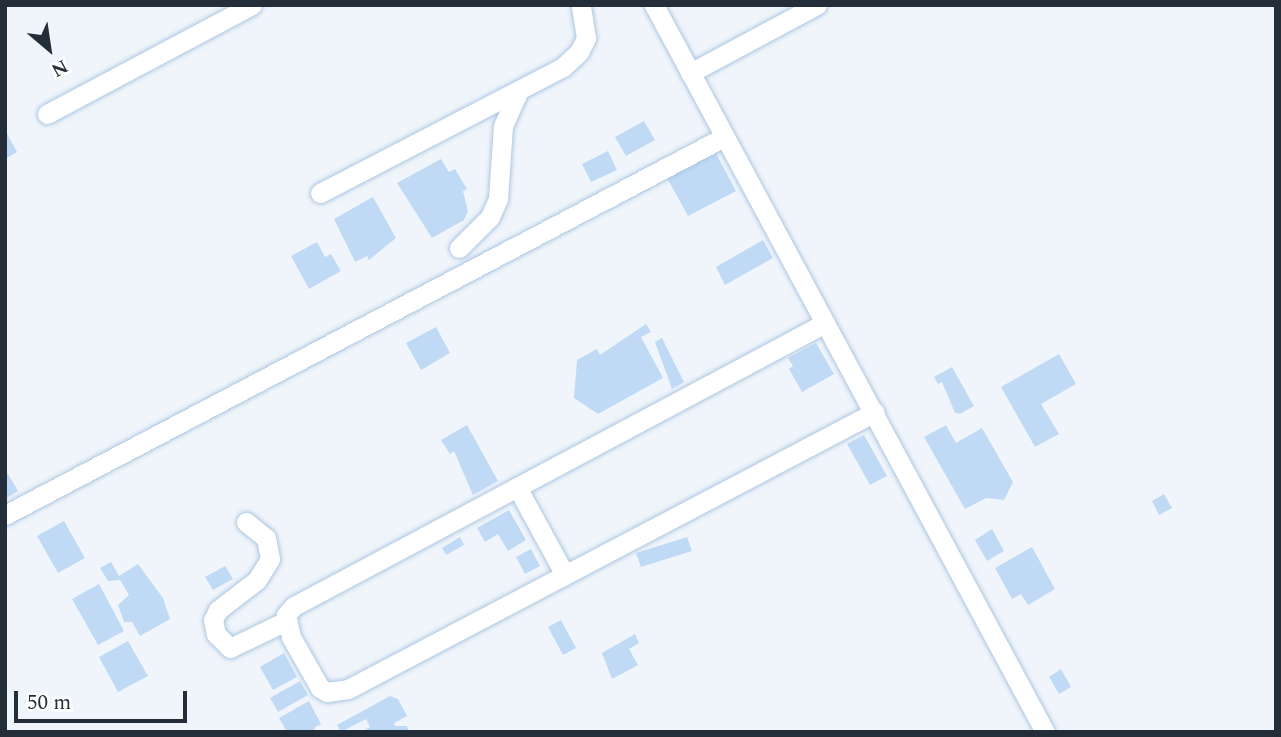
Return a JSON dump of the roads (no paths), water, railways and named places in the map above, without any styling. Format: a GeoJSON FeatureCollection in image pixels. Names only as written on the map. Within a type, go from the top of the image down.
{"type":"FeatureCollection","features":[{"type":"Feature","properties":{"kind":"street"},"geometry":{"type":"LineString","coordinates":[[47,114],[252,5]]}},
{"type":"Feature","properties":{"kind":"street"},"geometry":{"type":"LineString","coordinates":[[320,192],[563,67],[579,52],[586,38],[581,5]]}},
{"type":"Feature","properties":{"kind":"street"},"geometry":{"type":"LineString","coordinates":[[654,5],[1045,732]]}},
{"type":"Feature","properties":{"kind":"street"},"geometry":{"type":"LineString","coordinates":[[690,74],[817,5]]}},
{"type":"Feature","properties":{"kind":"street"},"geometry":{"type":"LineString","coordinates":[[460,248],[490,217],[498,199],[503,126],[519,90]]}},
{"type":"Feature","properties":{"kind":"street"},"geometry":{"type":"LineString","coordinates":[[5,515],[724,137]]}},
{"type":"Feature","properties":{"kind":"street"},"geometry":{"type":"LineString","coordinates":[[246,522],[266,538],[270,559],[257,580],[218,610],[213,620],[216,634],[230,648],[286,621],[294,606],[825,323]]}},
{"type":"Feature","properties":{"kind":"street"},"geometry":{"type":"LineString","coordinates":[[286,621],[320,688],[339,692],[875,412]]}},
{"type":"Feature","properties":{"kind":"street"},"geometry":{"type":"LineString","coordinates":[[517,487],[565,575]]}}]}
